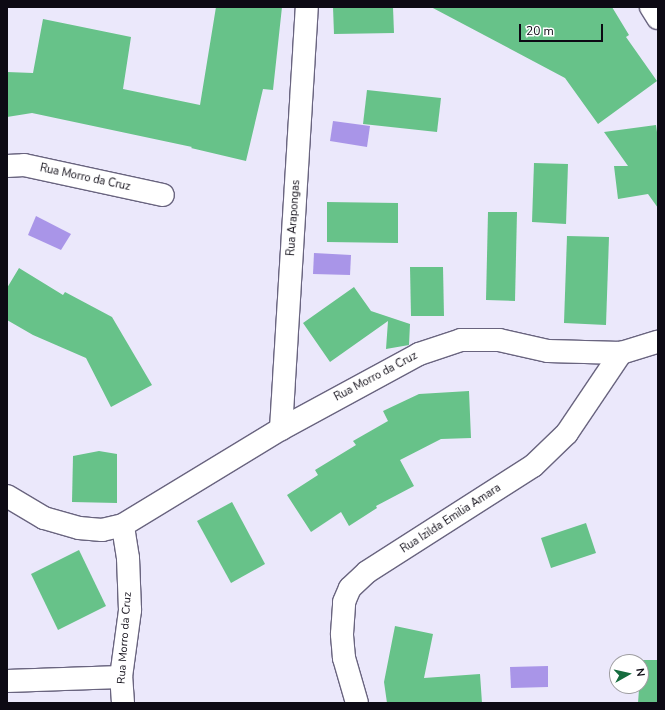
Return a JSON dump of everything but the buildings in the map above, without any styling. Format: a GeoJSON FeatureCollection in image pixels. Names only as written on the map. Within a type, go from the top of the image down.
{"type":"FeatureCollection","features":[{"type":"Feature","properties":{"kind":"street","name":"Rua Arapongas"},"geometry":{"type":"LineString","coordinates":[[281,429],[307,7]]}},
{"type":"Feature","properties":{"kind":"street"},"geometry":{"type":"LineString","coordinates":[[651,7],[658,18]]}},
{"type":"Feature","properties":{"kind":"street","name":"Rua Morro da Cruz"},"geometry":{"type":"LineString","coordinates":[[7,166],[24,165],[163,195]]}},
{"type":"Feature","properties":{"kind":"street","name":"Rua Morro da Cruz"},"geometry":{"type":"LineString","coordinates":[[7,496],[44,518],[79,528],[102,530],[124,526],[281,429],[419,354],[461,340],[499,340],[548,350],[621,353],[658,342]]}},
{"type":"Feature","properties":{"kind":"street","name":"Rua Izilda Emilia Amara"},"geometry":{"type":"LineString","coordinates":[[357,703],[344,658],[342,634],[344,602],[350,588],[366,572],[533,466],[567,433],[621,353]]}},
{"type":"Feature","properties":{"kind":"street","name":"Rua Morro da Cruz"},"geometry":{"type":"LineString","coordinates":[[123,703],[121,677],[130,610],[128,558],[124,526]]}},
{"type":"Feature","properties":{"kind":"street"},"geometry":{"type":"LineString","coordinates":[[7,681],[121,677]]}},
{"type":"Feature","properties":{"kind":"shaded area"},"geometry":{"type":"Polygon","coordinates":[[[333,121],[370,126],[367,147],[330,141],[333,121]]]}},
{"type":"Feature","properties":{"kind":"shaded area"},"geometry":{"type":"Polygon","coordinates":[[[36,216],[71,234],[61,250],[28,235],[36,216]]]}},
{"type":"Feature","properties":{"kind":"shaded area"},"geometry":{"type":"Polygon","coordinates":[[[314,253],[351,255],[350,275],[313,274],[314,253]]]}},
{"type":"Feature","properties":{"kind":"shaded area"},"geometry":{"type":"Polygon","coordinates":[[[548,666],[548,687],[511,688],[510,667],[548,666]]]}}]}
